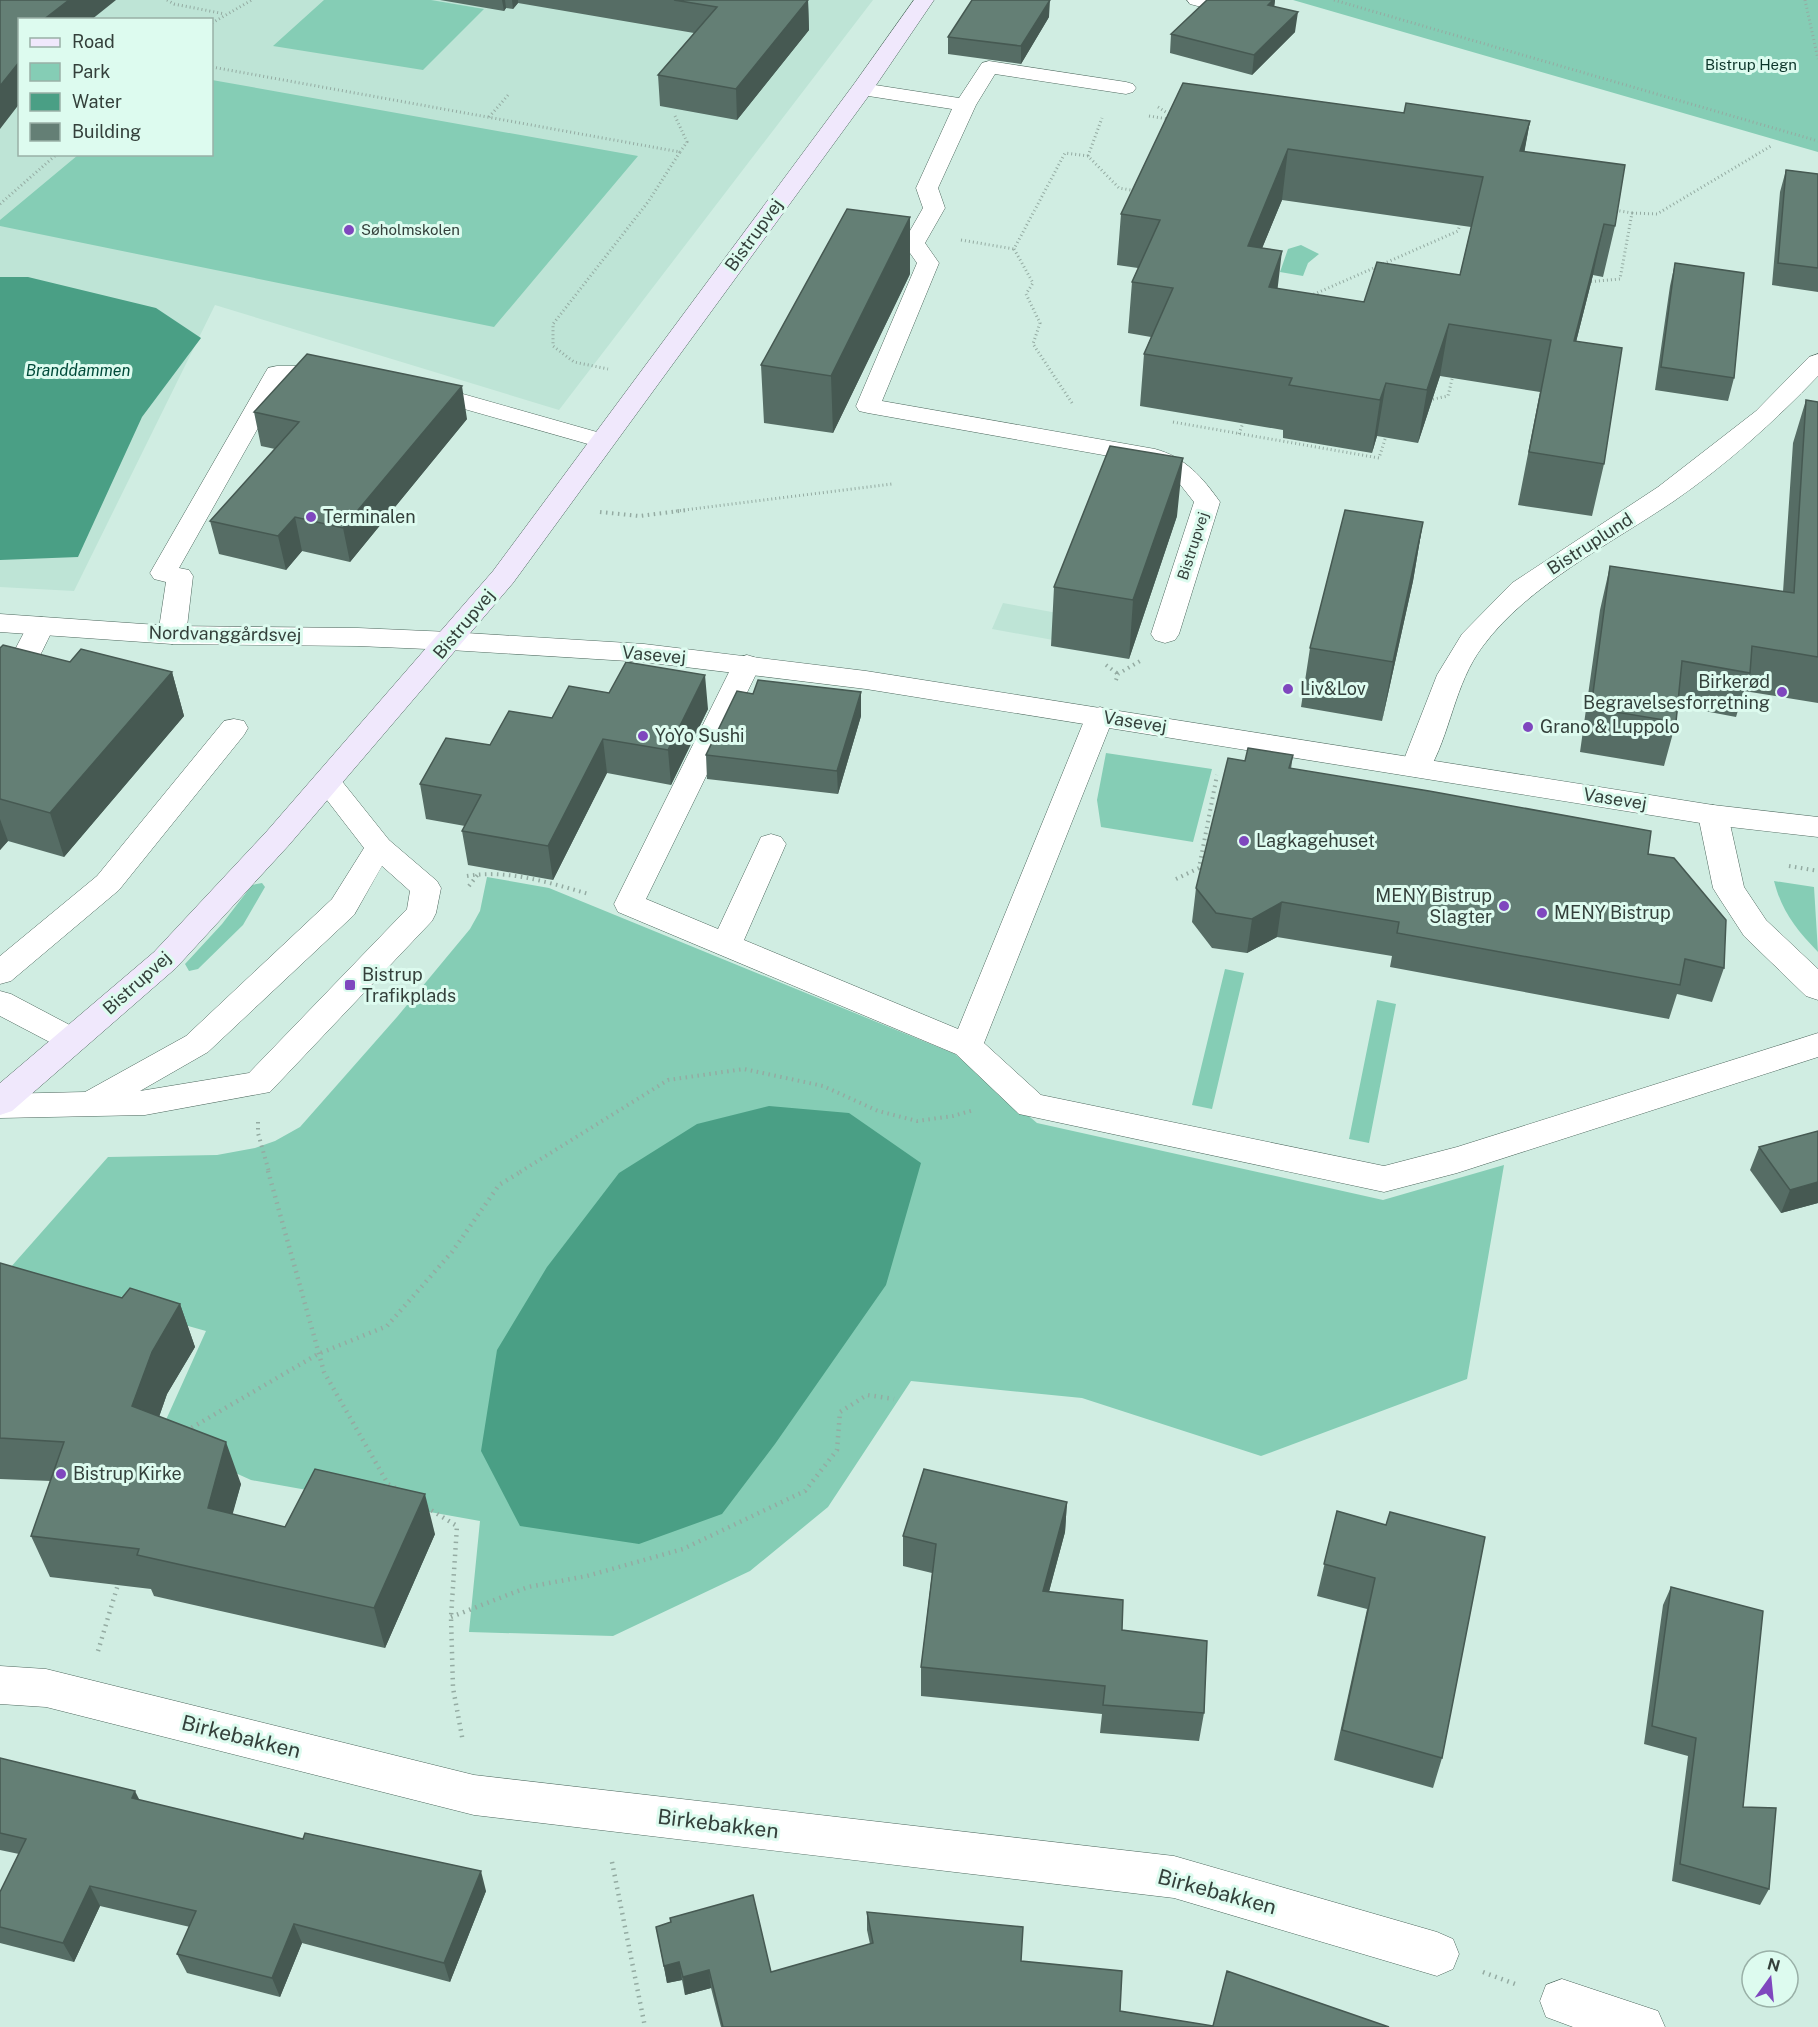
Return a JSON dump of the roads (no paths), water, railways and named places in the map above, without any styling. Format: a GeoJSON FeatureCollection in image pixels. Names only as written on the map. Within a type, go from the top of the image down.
{"type":"FeatureCollection","features":[{"type":"Feature","properties":{"kind":"main road","name":"Bistrupvej"},"geometry":{"type":"LineString","coordinates":[[0,1103],[165,960],[327,782],[450,641],[503,577],[862,89],[924,0]]}},
{"type":"Feature","properties":{"kind":"street","name":"Bistruplund"},"geometry":{"type":"LineString","coordinates":[[1416,766],[1451,675],[1472,640],[1522,589],[1667,494],[1765,416],[1818,362]]}},
{"type":"Feature","properties":{"kind":"street","name":"Nordvanggårdsvej"},"geometry":{"type":"LineString","coordinates":[[0,623],[172,635],[358,637],[450,641]]}},
{"type":"Feature","properties":{"kind":"street","name":"Vasevej"},"geometry":{"type":"LineString","coordinates":[[450,641],[621,651],[747,664],[1100,716],[1713,815],[1818,827]]}},
{"type":"Feature","properties":{"kind":"street"},"geometry":{"type":"LineString","coordinates":[[1713,815],[1729,888],[1755,928],[1818,988]]}},
{"type":"Feature","properties":{"kind":"street","name":"Birkebakken"},"geometry":{"type":"LineString","coordinates":[[0,1685],[46,1688],[474,1795],[1174,1877],[1437,1954]]}},
{"type":"Feature","properties":{"kind":"street"},"geometry":{"type":"LineString","coordinates":[[1562,2001],[1642,2027]]}},
{"type":"Feature","properties":{"kind":"lane"},"geometry":{"type":"LineString","coordinates":[[862,89],[965,105],[989,67],[1126,88]]}},
{"type":"Feature","properties":{"kind":"lane","name":"Bistrupvej"},"geometry":{"type":"LineString","coordinates":[[965,105],[927,188],[934,208],[914,243],[928,263],[868,406],[1155,457],[1184,473],[1207,502],[1165,634]]}},
{"type":"Feature","properties":{"kind":"lane"},"geometry":{"type":"LineString","coordinates":[[172,635],[180,576],[163,573],[277,373],[358,376]]}},
{"type":"Feature","properties":{"kind":"lane"},"geometry":{"type":"LineString","coordinates":[[401,384],[602,441]]}},
{"type":"Feature","properties":{"kind":"lane"},"geometry":{"type":"LineString","coordinates":[[0,687],[19,668],[41,626]]}},
{"type":"Feature","properties":{"kind":"lane"},"geometry":{"type":"LineString","coordinates":[[747,664],[629,904],[967,1046],[1031,1105],[1383,1179],[1457,1160],[1818,1046]]}},
{"type":"Feature","properties":{"kind":"lane"},"geometry":{"type":"LineString","coordinates":[[967,1046],[1100,716]]}},
{"type":"Feature","properties":{"kind":"lane"},"geometry":{"type":"LineString","coordinates":[[0,973],[108,883],[234,728]]}},
{"type":"Feature","properties":{"kind":"lane"},"geometry":{"type":"LineString","coordinates":[[0,1103],[145,1103],[259,1083],[421,913],[426,888],[379,847],[327,782]]}},
{"type":"Feature","properties":{"kind":"lane"},"geometry":{"type":"LineString","coordinates":[[726,945],[771,844]]}},
{"type":"Feature","properties":{"kind":"lane"},"geometry":{"type":"LineString","coordinates":[[90,1104],[197,1044],[343,907],[379,847]]}},
{"type":"Feature","properties":{"kind":"lane"},"geometry":{"type":"LineString","coordinates":[[0,1002],[72,1040]]}},
{"type":"Feature","properties":{"kind":"water","name":"Branddammen"},"geometry":{"type":"Polygon","coordinates":[[[0,277],[28,277],[156,308],[201,338],[142,417],[78,557],[0,560],[0,277]]]}},
{"type":"Feature","properties":{"kind":"water"},"geometry":{"type":"Polygon","coordinates":[[[769,1106],[849,1113],[921,1163],[886,1285],[775,1444],[722,1514],[639,1544],[520,1526],[481,1451],[497,1350],[547,1267],[619,1173],[697,1124],[769,1106]]]}},
{"type":"Feature","properties":{"kind":"place","name":"Søholmskolen"},"geometry":{"type":"Point","coordinates":[349,230]}},
{"type":"Feature","properties":{"kind":"place","name":"Terminalen"},"geometry":{"type":"Point","coordinates":[311,517]}},
{"type":"Feature","properties":{"kind":"place","name":"Liv&Lov"},"geometry":{"type":"Point","coordinates":[1288,689]}},
{"type":"Feature","properties":{"kind":"place","name":"Birkerød Begravelsesforretning"},"geometry":{"type":"Point","coordinates":[1782,692]}},
{"type":"Feature","properties":{"kind":"place","name":"Grano & Luppolo"},"geometry":{"type":"Point","coordinates":[1528,727]}},
{"type":"Feature","properties":{"kind":"place","name":"YoYo Sushi"},"geometry":{"type":"Point","coordinates":[643,736]}},
{"type":"Feature","properties":{"kind":"place","name":"Lagkagehuset"},"geometry":{"type":"Point","coordinates":[1244,841]}},
{"type":"Feature","properties":{"kind":"place","name":"MENY Bistrup Slagter"},"geometry":{"type":"Point","coordinates":[1504,906]}},
{"type":"Feature","properties":{"kind":"place","name":"MENY Bistrup"},"geometry":{"type":"Point","coordinates":[1542,913]}},
{"type":"Feature","properties":{"kind":"place","name":"Bistrup Trafikplads"},"geometry":{"type":"Point","coordinates":[350,985]}},
{"type":"Feature","properties":{"kind":"place","name":"Bistrup Kirke"},"geometry":{"type":"Point","coordinates":[61,1474]}},
{"type":"Feature","properties":{"kind":"park label","name":"Bistrup Hegn"},"geometry":{"type":"Point","coordinates":[1751,65]}}]}
